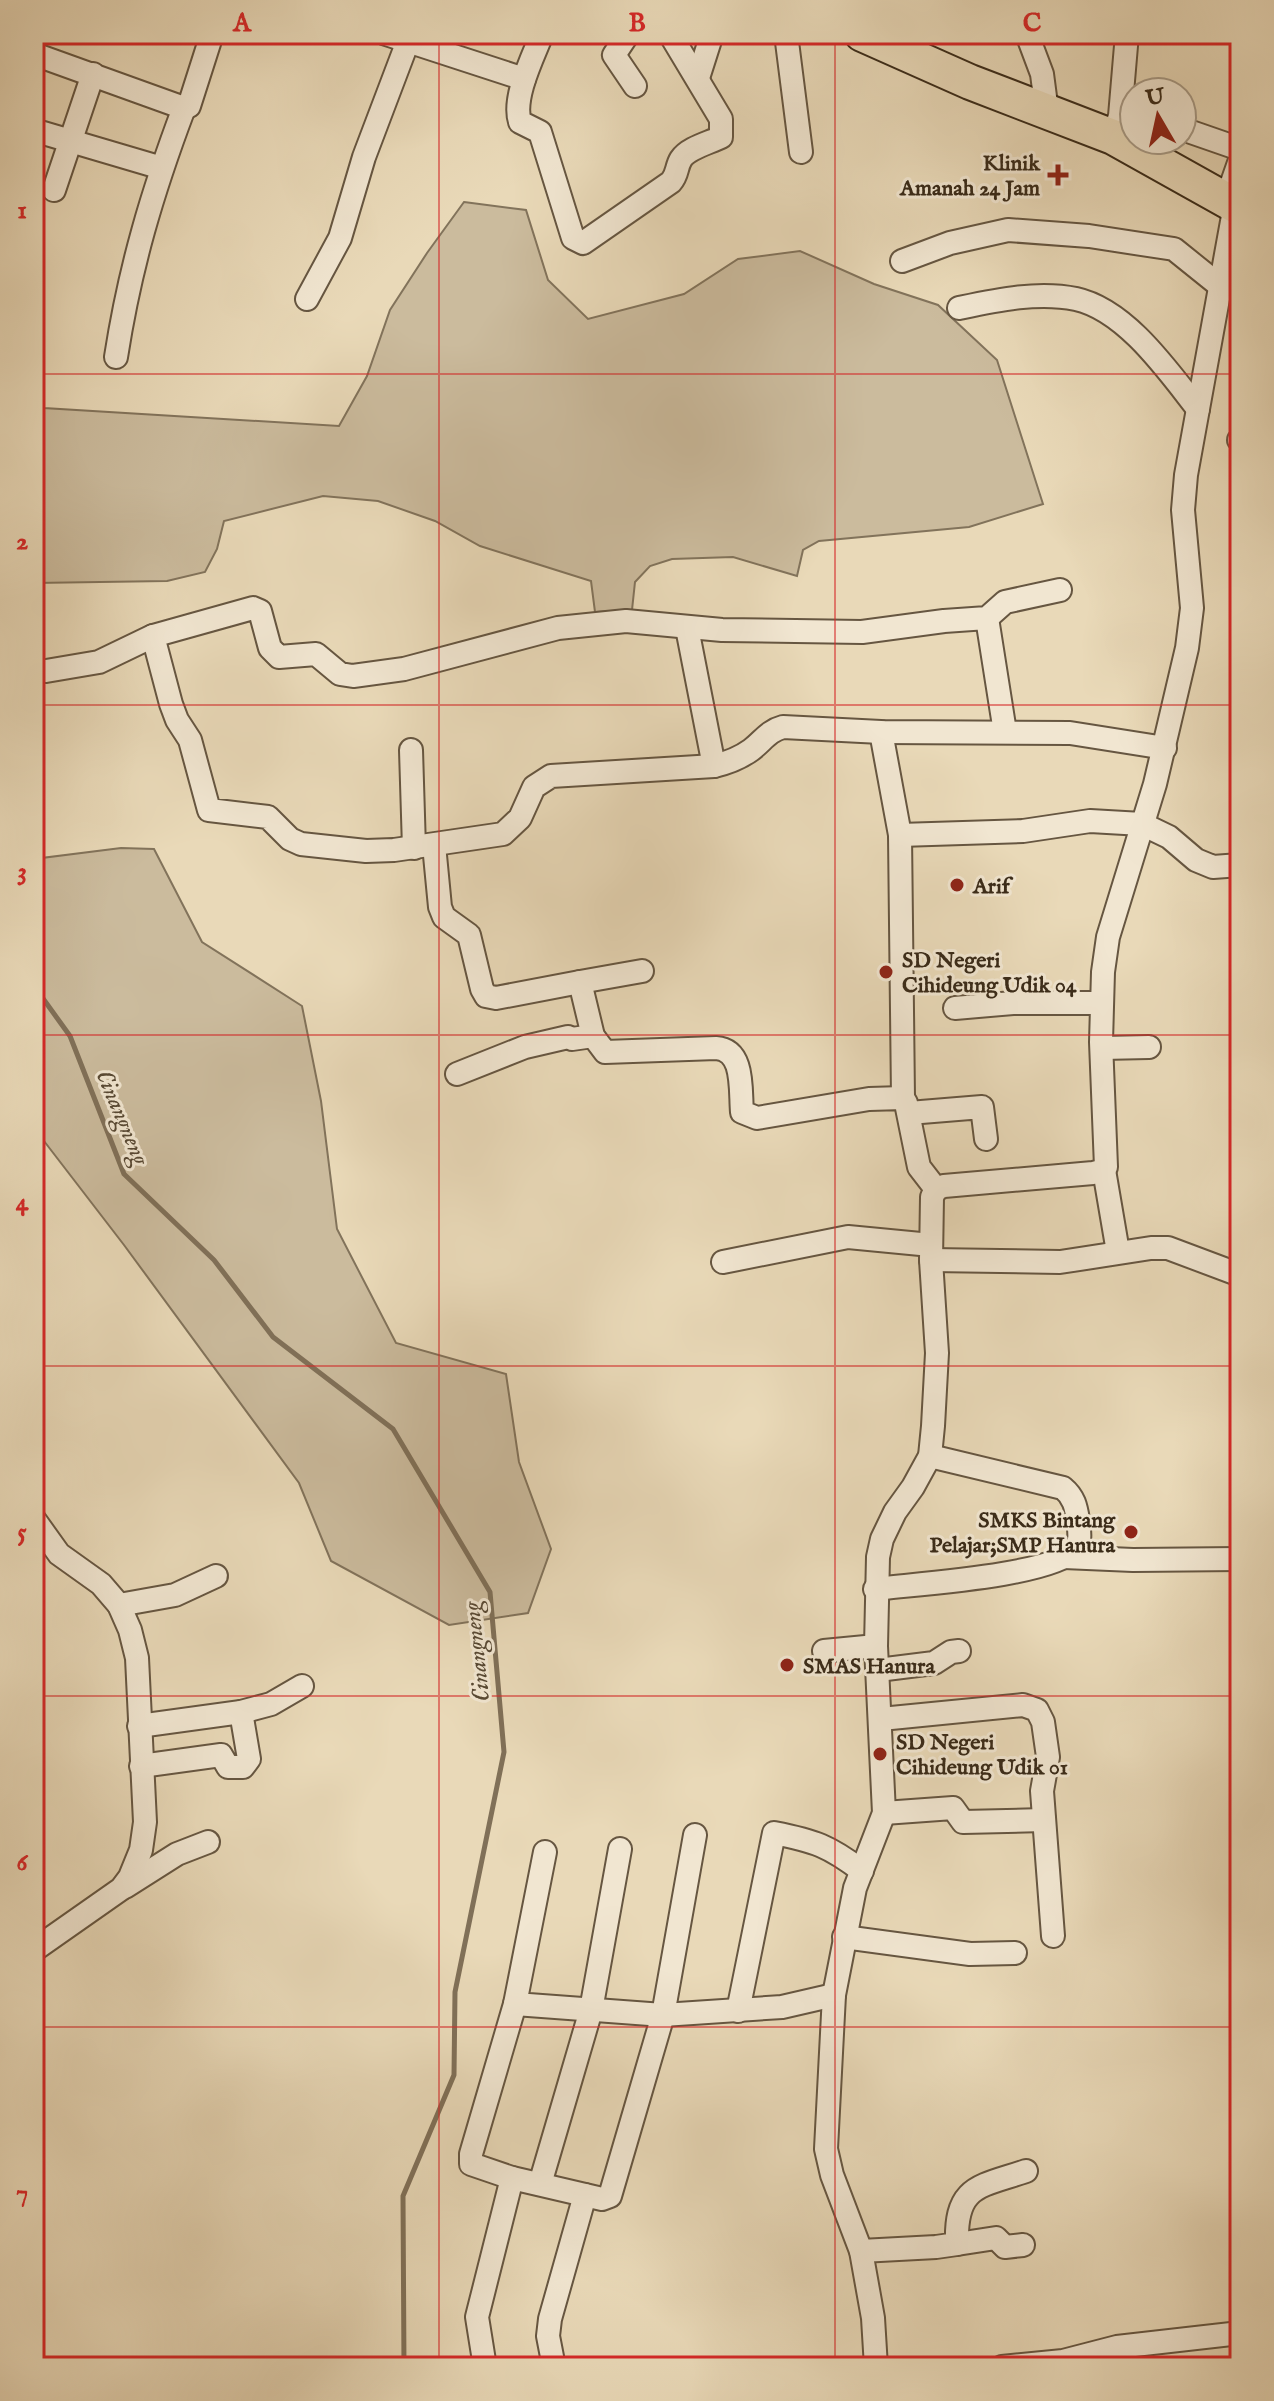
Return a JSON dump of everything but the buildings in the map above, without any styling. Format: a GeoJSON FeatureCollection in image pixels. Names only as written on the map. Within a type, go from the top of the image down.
{"type":"FeatureCollection","features":[{"type":"Feature","properties":{"kind":"highway"},"geometry":{"type":"LineString","coordinates":[[862,34],[970,82],[1113,137],[1234,204]]}},
{"type":"Feature","properties":{"kind":"street"},"geometry":{"type":"LineString","coordinates":[[116,357],[137,251],[162,168],[184,108],[189,106],[212,34]]}},
{"type":"Feature","properties":{"kind":"street"},"geometry":{"type":"LineString","coordinates":[[386,34],[524,79]]}},
{"type":"Feature","properties":{"kind":"street"},"geometry":{"type":"LineString","coordinates":[[542,34],[524,79],[517,113],[520,122],[540,132],[573,238],[583,243],[671,182],[677,176],[678,164],[684,154],[721,137],[721,119],[670,34]]}},
{"type":"Feature","properties":{"kind":"street"},"geometry":{"type":"LineString","coordinates":[[628,34],[614,55],[635,86]]}},
{"type":"Feature","properties":{"kind":"street"},"geometry":{"type":"LineString","coordinates":[[698,78],[712,34]]}},
{"type":"Feature","properties":{"kind":"street"},"geometry":{"type":"LineString","coordinates":[[786,34],[801,152]]}},
{"type":"Feature","properties":{"kind":"street"},"geometry":{"type":"LineString","coordinates":[[1027,34],[1042,74],[1047,112]]}},
{"type":"Feature","properties":{"kind":"street"},"geometry":{"type":"LineString","coordinates":[[1113,137],[1120,116],[1127,34]]}},
{"type":"Feature","properties":{"kind":"street"},"geometry":{"type":"LineString","coordinates":[[307,299],[340,238],[364,157],[408,41]]}},
{"type":"Feature","properties":{"kind":"street"},"geometry":{"type":"LineString","coordinates":[[34,54],[184,108]]}},
{"type":"Feature","properties":{"kind":"street"},"geometry":{"type":"LineString","coordinates":[[54,190],[93,74]]}},
{"type":"Feature","properties":{"kind":"street"},"geometry":{"type":"LineString","coordinates":[[40,132],[162,168]]}},
{"type":"Feature","properties":{"kind":"street"},"geometry":{"type":"LineString","coordinates":[[1198,134],[1240,149]]}},
{"type":"Feature","properties":{"kind":"street"},"geometry":{"type":"LineString","coordinates":[[1118,1252],[1104,1170],[1103,972],[1108,937],[1165,748],[1187,648],[1192,608],[1183,510],[1186,475],[1240,160]]}},
{"type":"Feature","properties":{"kind":"street"},"geometry":{"type":"LineString","coordinates":[[902,261],[950,243],[1008,230],[1089,236],[1174,249],[1220,286]]}},
{"type":"Feature","properties":{"kind":"street"},"geometry":{"type":"LineString","coordinates":[[959,308],[1021,297],[1076,299],[1088,303],[1118,320],[1137,338],[1198,409]]}},
{"type":"Feature","properties":{"kind":"street"},"geometry":{"type":"LineString","coordinates":[[46,671],[99,662],[153,636],[253,608],[260,611],[270,648],[279,657],[316,654],[340,674],[353,676],[404,669],[558,628],[626,621],[687,628],[862,632],[987,618],[1005,602],[1060,590]]}},
{"type":"Feature","properties":{"kind":"street"},"geometry":{"type":"LineString","coordinates":[[987,618],[1005,732]]}},
{"type":"Feature","properties":{"kind":"street"},"geometry":{"type":"LineString","coordinates":[[687,628],[714,766]]}},
{"type":"Feature","properties":{"kind":"street"},"geometry":{"type":"LineString","coordinates":[[153,636],[171,704],[190,740],[209,810],[268,817],[290,839],[301,844],[366,851],[424,847],[503,834],[520,818],[534,787],[551,776],[714,766],[751,750],[769,732],[783,727],[881,732],[1070,733],[1165,748]]}},
{"type":"Feature","properties":{"kind":"street"},"geometry":{"type":"LineString","coordinates":[[881,732],[900,835],[906,1106],[919,1167],[936,1189]]}},
{"type":"Feature","properties":{"kind":"street"},"geometry":{"type":"LineString","coordinates":[[411,750],[424,847],[440,907],[444,917],[469,935],[486,996],[496,998],[642,971]]}},
{"type":"Feature","properties":{"kind":"street"},"geometry":{"type":"LineString","coordinates":[[900,835],[1023,831],[1090,821],[1142,824],[1169,837],[1196,860],[1213,867],[1240,865]]}},
{"type":"Feature","properties":{"kind":"street"},"geometry":{"type":"LineString","coordinates":[[580,982],[593,1036],[605,1052],[716,1048],[730,1051],[737,1060],[742,1112],[749,1117],[869,1099],[906,1106],[982,1107],[986,1139]]}},
{"type":"Feature","properties":{"kind":"street"},"geometry":{"type":"LineString","coordinates":[[955,1008],[1013,1003],[1102,1003]]}},
{"type":"Feature","properties":{"kind":"street"},"geometry":{"type":"LineString","coordinates":[[457,1074],[525,1047],[568,1037],[593,1036]]}},
{"type":"Feature","properties":{"kind":"street"},"geometry":{"type":"LineString","coordinates":[[1102,1048],[1149,1047]]}},
{"type":"Feature","properties":{"kind":"street"},"geometry":{"type":"LineString","coordinates":[[936,1189],[1104,1170]]}},
{"type":"Feature","properties":{"kind":"street"},"geometry":{"type":"LineString","coordinates":[[876,2367],[873,2318],[861,2251],[832,2175],[826,2149],[834,1995],[844,1937],[855,1888],[884,1813],[875,1589],[882,1539],[930,1456],[937,1353],[930,1210],[936,1189]]}},
{"type":"Feature","properties":{"kind":"street"},"geometry":{"type":"LineString","coordinates":[[723,1262],[848,1237],[931,1252],[1060,1262],[1118,1252],[1168,1248],[1240,1275]]}},
{"type":"Feature","properties":{"kind":"street"},"geometry":{"type":"LineString","coordinates":[[930,1456],[1063,1488],[1074,1500],[1080,1539],[1074,1550],[1064,1557]]}},
{"type":"Feature","properties":{"kind":"street"},"geometry":{"type":"LineString","coordinates":[[34,1519],[59,1554],[101,1584],[119,1605],[137,1658],[145,1822],[141,1850],[130,1877],[121,1889]]}},
{"type":"Feature","properties":{"kind":"street"},"geometry":{"type":"LineString","coordinates":[[875,1589],[1011,1572],[1064,1557],[1240,1559]]}},
{"type":"Feature","properties":{"kind":"street"},"geometry":{"type":"LineString","coordinates":[[119,1605],[175,1595],[216,1576]]}},
{"type":"Feature","properties":{"kind":"street"},"geometry":{"type":"LineString","coordinates":[[824,1651],[876,1646]]}},
{"type":"Feature","properties":{"kind":"street"},"geometry":{"type":"LineString","coordinates":[[878,1670],[934,1663],[959,1651]]}},
{"type":"Feature","properties":{"kind":"street"},"geometry":{"type":"LineString","coordinates":[[139,1726],[241,1712],[271,1704],[302,1686]]}},
{"type":"Feature","properties":{"kind":"street"},"geometry":{"type":"LineString","coordinates":[[881,1719],[1031,1706],[1041,1716],[1048,1757],[1042,1791],[1053,1936]]}},
{"type":"Feature","properties":{"kind":"street"},"geometry":{"type":"LineString","coordinates":[[141,1766],[221,1755],[228,1767],[243,1767],[249,1759],[241,1712]]}},
{"type":"Feature","properties":{"kind":"street"},"geometry":{"type":"LineString","coordinates":[[884,1813],[953,1808],[963,1822],[1044,1820]]}},
{"type":"Feature","properties":{"kind":"street"},"geometry":{"type":"LineString","coordinates":[[738,2011],[774,1833],[807,1840],[835,1851],[862,1871]]}},
{"type":"Feature","properties":{"kind":"street"},"geometry":{"type":"LineString","coordinates":[[545,1852],[515,2004],[471,2154],[471,2164],[512,2178],[602,2199],[610,2196],[614,2188],[663,2015],[695,1835]]}},
{"type":"Feature","properties":{"kind":"street"},"geometry":{"type":"LineString","coordinates":[[34,1950],[177,1854],[208,1842]]}},
{"type":"Feature","properties":{"kind":"street"},"geometry":{"type":"LineString","coordinates":[[540,2184],[591,2010],[620,1849]]}},
{"type":"Feature","properties":{"kind":"street"},"geometry":{"type":"LineString","coordinates":[[844,1937],[970,1954],[1015,1953]]}},
{"type":"Feature","properties":{"kind":"street"},"geometry":{"type":"LineString","coordinates":[[515,2004],[663,2015],[782,2007],[834,1995]]}},
{"type":"Feature","properties":{"kind":"street"},"geometry":{"type":"LineString","coordinates":[[957,2244],[958,2214],[967,2195],[978,2187],[1026,2171]]}},
{"type":"Feature","properties":{"kind":"street"},"geometry":{"type":"LineString","coordinates":[[485,2367],[477,2317],[512,2178]]}},
{"type":"Feature","properties":{"kind":"street"},"geometry":{"type":"LineString","coordinates":[[554,2367],[548,2336],[550,2319],[585,2195]]}},
{"type":"Feature","properties":{"kind":"street"},"geometry":{"type":"LineString","coordinates":[[861,2251],[936,2247],[996,2238],[1005,2247],[1023,2245]]}},
{"type":"Feature","properties":{"kind":"street"},"geometry":{"type":"LineString","coordinates":[[1002,2367],[1063,2361],[1117,2347],[1240,2333]]}},
{"type":"Feature","properties":{"kind":"shaded area"},"geometry":{"type":"Polygon","coordinates":[[[464,202],[526,210],[548,280],[588,319],[684,294],[738,259],[800,251],[874,284],[938,305],[997,360],[1043,504],[969,527],[819,541],[803,550],[797,576],[733,557],[672,559],[650,566],[635,582],[632,610],[595,612],[591,581],[480,546],[435,521],[378,501],[323,496],[224,521],[217,549],[205,572],[167,581],[34,583],[34,358],[44,408],[339,426],[367,376],[390,310],[464,202]]]}},
{"type":"Feature","properties":{"kind":"shaded area"},"geometry":{"type":"Polygon","coordinates":[[[121,848],[154,849],[202,942],[302,1006],[321,1101],[337,1229],[396,1343],[506,1374],[519,1462],[551,1549],[528,1613],[449,1625],[331,1561],[299,1483],[34,1128],[34,859],[121,848]]]}},
{"type":"Feature","properties":{"kind":"waterway","name":"Cinangneng"},"geometry":{"type":"LineString","coordinates":[[34,986],[70,1036],[124,1174],[214,1260],[273,1337],[393,1429],[490,1592],[504,1752],[455,1992],[454,2075],[403,2196],[404,2367]]}},
{"type":"Feature","properties":{"kind":"place","name":"Klinik Amanah 24 Jam"},"geometry":{"type":"Point","coordinates":[1058,175]}},
{"type":"Feature","properties":{"kind":"place","name":"Arif"},"geometry":{"type":"Point","coordinates":[957,885]}},
{"type":"Feature","properties":{"kind":"place","name":"SD Negeri Cihideung Udik 04"},"geometry":{"type":"Point","coordinates":[886,972]}},
{"type":"Feature","properties":{"kind":"place","name":"SMKS Bintang Pelajar;SMP Hanura"},"geometry":{"type":"Point","coordinates":[1131,1532]}},
{"type":"Feature","properties":{"kind":"place","name":"SMAS Hanura"},"geometry":{"type":"Point","coordinates":[787,1665]}},
{"type":"Feature","properties":{"kind":"place","name":"SD Negeri Cihideung Udik 01"},"geometry":{"type":"Point","coordinates":[880,1754]}}]}
